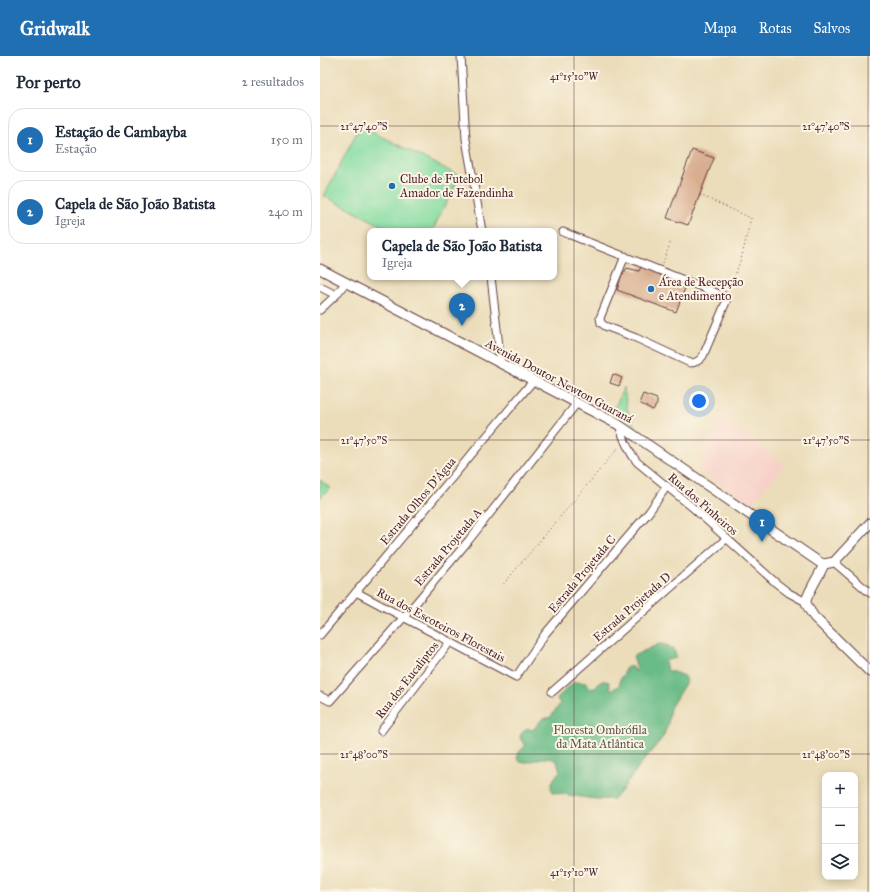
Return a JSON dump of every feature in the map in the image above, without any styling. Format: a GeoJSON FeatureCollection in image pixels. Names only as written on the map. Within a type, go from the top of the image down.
{"type":"FeatureCollection","features":[{"type":"Feature","properties":{"kind":"main road","name":"Avenida Doutor Newton Guaraná"},"geometry":{"type":"LineString","coordinates":[[320,269],[619,425],[824,564]]}},
{"type":"Feature","properties":{"kind":"main road"},"geometry":{"type":"LineString","coordinates":[[870,523],[834,562],[824,564],[808,594],[806,602],[814,616],[870,672]]}},
{"type":"Feature","properties":{"kind":"street"},"geometry":{"type":"LineString","coordinates":[[461,56],[466,139],[481,228]]}},
{"type":"Feature","properties":{"kind":"street"},"geometry":{"type":"LineString","coordinates":[[563,232],[625,256],[661,270],[724,296],[726,302],[703,356],[695,363],[690,363],[601,323],[600,318],[625,256]]}},
{"type":"Feature","properties":{"kind":"street"},"geometry":{"type":"LineString","coordinates":[[491,280],[501,364]]}},
{"type":"Feature","properties":{"kind":"street"},"geometry":{"type":"LineString","coordinates":[[320,310],[336,295],[346,282]]}},
{"type":"Feature","properties":{"kind":"street"},"geometry":{"type":"LineString","coordinates":[[320,287],[336,295]]}},
{"type":"Feature","properties":{"kind":"street","name":"Estrada Olhos D'Água"},"geometry":{"type":"LineString","coordinates":[[320,634],[533,381]]}},
{"type":"Feature","properties":{"kind":"street","name":"Estrada Projetada A"},"geometry":{"type":"LineString","coordinates":[[320,696],[330,701],[404,617],[469,540],[578,403]]}},
{"type":"Feature","properties":{"kind":"street","name":"Rua dos Pinheiros"},"geometry":{"type":"LineString","coordinates":[[619,425],[631,455],[637,462],[667,486],[776,584],[806,602]]}},
{"type":"Feature","properties":{"kind":"street","name":"Estrada Projetada C"},"geometry":{"type":"LineString","coordinates":[[516,677],[545,634],[649,512],[667,486]]}},
{"type":"Feature","properties":{"kind":"street","name":"Estrada Projetada D"},"geometry":{"type":"LineString","coordinates":[[552,692],[726,539]]}},
{"type":"Feature","properties":{"kind":"street"},"geometry":{"type":"LineString","coordinates":[[834,562],[870,593]]}},
{"type":"Feature","properties":{"kind":"street","name":"Rua dos Escoteiros Florestais"},"geometry":{"type":"LineString","coordinates":[[356,592],[516,677]]}},
{"type":"Feature","properties":{"kind":"street","name":"Rua dos Eucaliptos"},"geometry":{"type":"LineString","coordinates":[[381,731],[450,642]]}},
{"type":"Feature","properties":{"kind":"path"},"geometry":{"type":"LineString","coordinates":[[700,195],[751,218],[742,256],[726,299]]}},
{"type":"Feature","properties":{"kind":"path"},"geometry":{"type":"LineString","coordinates":[[661,270],[671,241]]}},
{"type":"Feature","properties":{"kind":"path"},"geometry":{"type":"LineString","coordinates":[[501,587],[624,440]]}},
{"type":"Feature","properties":{"kind":"shaded area"},"geometry":{"type":"Polygon","coordinates":[[[721,415],[752,441],[786,464],[751,506],[697,468],[721,415]]]}},
{"type":"Feature","properties":{"kind":"green space","name":"Clube de Futebol Amador de Fazendinha"},"geometry":{"type":"Polygon","coordinates":[[[360,126],[460,176],[434,228],[386,228],[324,196],[360,126]]]}},
{"type":"Feature","properties":{"kind":"green space"},"geometry":{"type":"Polygon","coordinates":[[[624,387],[627,409],[636,428],[605,412],[616,405],[624,387]]]}},
{"type":"Feature","properties":{"kind":"green space"},"geometry":{"type":"Polygon","coordinates":[[[320,480],[330,488],[320,498],[320,480]]]}},
{"type":"Feature","properties":{"kind":"green space","name":"Floresta Ombrófila da Mata Atlântica"},"geometry":{"type":"Polygon","coordinates":[[[659,644],[666,645],[671,648],[676,655],[676,658],[665,662],[667,670],[680,675],[687,680],[670,708],[668,724],[663,737],[614,799],[591,798],[552,792],[552,783],[560,771],[557,761],[550,758],[545,758],[522,762],[517,759],[519,752],[525,746],[520,738],[521,734],[527,728],[531,730],[534,729],[542,719],[551,717],[560,703],[557,699],[574,682],[587,683],[590,689],[595,688],[602,681],[606,681],[609,682],[611,690],[619,686],[620,679],[626,668],[633,667],[635,672],[637,668],[633,656],[659,644]]]}},
{"type":"Feature","properties":{"kind":"building"},"geometry":{"type":"Polygon","coordinates":[[[692,150],[714,158],[688,225],[667,218],[692,150]]]}},
{"type":"Feature","properties":{"kind":"building","name":"Área de Recepção e Atendimento"},"geometry":{"type":"Polygon","coordinates":[[[642,265],[675,278],[673,284],[685,288],[676,312],[617,290],[621,277],[627,268],[639,271],[642,265]]]}},
{"type":"Feature","properties":{"kind":"building"},"geometry":{"type":"Polygon","coordinates":[[[613,374],[622,378],[619,386],[610,383],[613,374]]]}},
{"type":"Feature","properties":{"kind":"building"},"geometry":{"type":"Polygon","coordinates":[[[643,394],[657,399],[657,404],[653,410],[641,404],[640,401],[643,394]]]}},
{"type":"Feature","properties":{"kind":"place","name":"Clube de Futebol Amador de Fazendinha"},"geometry":{"type":"Point","coordinates":[392,186]}},
{"type":"Feature","properties":{"kind":"place","name":"Área de Recepção e Atendimento"},"geometry":{"type":"Point","coordinates":[651,289]}},
{"type":"Feature","properties":{"kind":"place","name":"Capela de São João Batista"},"geometry":{"type":"Point","coordinates":[462,326]}},
{"type":"Feature","properties":{"kind":"place","name":"Estação de Cambayba"},"geometry":{"type":"Point","coordinates":[762,542]}}]}
